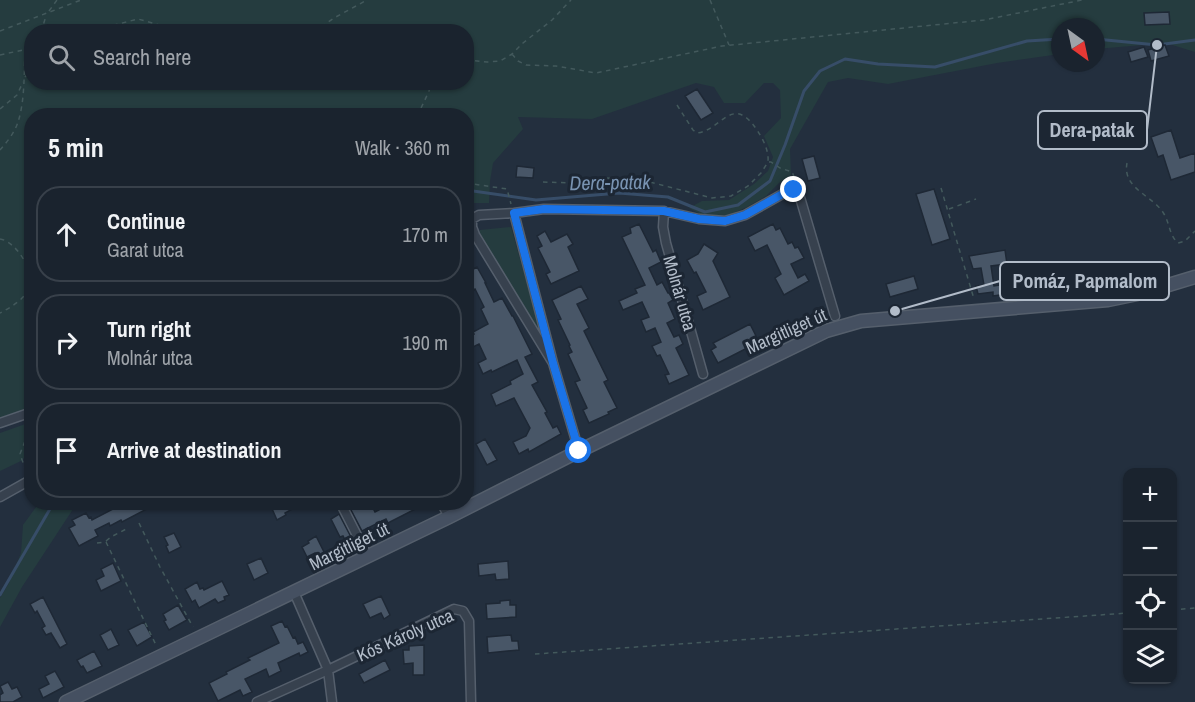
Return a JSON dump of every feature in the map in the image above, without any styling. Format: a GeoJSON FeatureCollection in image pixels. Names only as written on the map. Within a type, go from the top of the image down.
{"type":"FeatureCollection","features":[{"type":"Feature","properties":{"kind":"main road","name":"Margitliget út"},"geometry":{"type":"LineString","coordinates":[[474,505],[808,339],[839,327],[861,321],[1108,300],[1142,293],[1195,276]]}},
{"type":"Feature","properties":{"kind":"main road","name":"Margitliget út"},"geometry":{"type":"LineString","coordinates":[[71,701],[465,510]]}},
{"type":"Feature","properties":{"kind":"street"},"geometry":{"type":"LineString","coordinates":[[474,218],[479,215],[513,210],[544,209],[664,211],[699,219],[725,221],[745,215],[786,192],[794,190],[799,194],[835,316]]}},
{"type":"Feature","properties":{"kind":"street"},"geometry":{"type":"LineString","coordinates":[[513,210],[553,363],[579,451]]}},
{"type":"Feature","properties":{"kind":"street","name":"Molnár utca"},"geometry":{"type":"LineString","coordinates":[[664,211],[663,227],[666,243],[703,374]]}},
{"type":"Feature","properties":{"kind":"street"},"geometry":{"type":"LineString","coordinates":[[474,232],[553,363]]}},
{"type":"Feature","properties":{"kind":"street"},"geometry":{"type":"LineString","coordinates":[[0,423],[24,415]]}},
{"type":"Feature","properties":{"kind":"street"},"geometry":{"type":"LineString","coordinates":[[0,497],[24,483]]}},
{"type":"Feature","properties":{"kind":"street"},"geometry":{"type":"LineString","coordinates":[[344,510],[368,556]]}},
{"type":"Feature","properties":{"kind":"street"},"geometry":{"type":"LineString","coordinates":[[445,510],[449,518]]}},
{"type":"Feature","properties":{"kind":"street"},"geometry":{"type":"LineString","coordinates":[[294,592],[328,670],[332,702]]}},
{"type":"Feature","properties":{"kind":"street","name":"Kós Károly utca"},"geometry":{"type":"LineString","coordinates":[[257,702],[454,609],[463,611],[469,621],[471,702]]}},
{"type":"Feature","properties":{"kind":"path"},"geometry":{"type":"LineString","coordinates":[[44,24],[47,14],[57,0]]}},
{"type":"Feature","properties":{"kind":"path"},"geometry":{"type":"LineString","coordinates":[[0,31],[81,0]]}},
{"type":"Feature","properties":{"kind":"path"},"geometry":{"type":"LineString","coordinates":[[325,24],[367,0]]}},
{"type":"Feature","properties":{"kind":"path"},"geometry":{"type":"LineString","coordinates":[[474,61],[500,61],[512,54],[552,20],[571,0]]}},
{"type":"Feature","properties":{"kind":"path"},"geometry":{"type":"LineString","coordinates":[[710,0],[729,45]]}},
{"type":"Feature","properties":{"kind":"path"},"geometry":{"type":"LineString","coordinates":[[512,54],[518,62],[526,65],[556,66],[596,73],[729,45],[984,20],[1082,0]]}},
{"type":"Feature","properties":{"kind":"path"},"geometry":{"type":"LineString","coordinates":[[118,24],[138,19],[156,24]]}},
{"type":"Feature","properties":{"kind":"path"},"geometry":{"type":"LineString","coordinates":[[0,55],[24,50]]}},
{"type":"Feature","properties":{"kind":"path"},"geometry":{"type":"LineString","coordinates":[[0,110],[17,95],[24,80]]}},
{"type":"Feature","properties":{"kind":"path"},"geometry":{"type":"LineString","coordinates":[[0,150],[18,123],[24,80]]}},
{"type":"Feature","properties":{"kind":"path"},"geometry":{"type":"LineString","coordinates":[[421,108],[429,90]]}},
{"type":"Feature","properties":{"kind":"path"},"geometry":{"type":"LineString","coordinates":[[543,182],[573,183],[606,178],[642,180],[712,198],[731,196],[748,186],[761,173],[768,162],[769,155],[761,136],[750,120],[741,115],[728,115],[705,132],[697,133],[677,105]]}},
{"type":"Feature","properties":{"kind":"path"},"geometry":{"type":"LineString","coordinates":[[768,162],[792,171],[799,194]]}},
{"type":"Feature","properties":{"kind":"path"},"geometry":{"type":"LineString","coordinates":[[1127,163],[1125,172],[1131,184],[1164,214],[1173,238],[1179,243],[1185,242],[1195,231]]}},
{"type":"Feature","properties":{"kind":"path"},"geometry":{"type":"LineString","coordinates":[[474,184],[507,189],[513,210]]}},
{"type":"Feature","properties":{"kind":"path"},"geometry":{"type":"LineString","coordinates":[[941,188],[977,311]]}},
{"type":"Feature","properties":{"kind":"path"},"geometry":{"type":"LineString","coordinates":[[948,209],[976,199]]}},
{"type":"Feature","properties":{"kind":"path"},"geometry":{"type":"LineString","coordinates":[[0,239],[4,239],[13,246],[24,261]]}},
{"type":"Feature","properties":{"kind":"path"},"geometry":{"type":"LineString","coordinates":[[0,313],[24,296]]}},
{"type":"Feature","properties":{"kind":"path"},"geometry":{"type":"LineString","coordinates":[[24,444],[20,454],[24,464]]}},
{"type":"Feature","properties":{"kind":"path"},"geometry":{"type":"LineString","coordinates":[[140,523],[160,567],[200,638]]}},
{"type":"Feature","properties":{"kind":"path"},"geometry":{"type":"LineString","coordinates":[[97,543],[106,542],[128,528]]}},
{"type":"Feature","properties":{"kind":"path"},"geometry":{"type":"LineString","coordinates":[[106,542],[162,657]]}},
{"type":"Feature","properties":{"kind":"path"},"geometry":{"type":"LineString","coordinates":[[1177,610],[1195,608]]}},
{"type":"Feature","properties":{"kind":"path"},"geometry":{"type":"LineString","coordinates":[[535,654],[1123,613]]}},
{"type":"Feature","properties":{"kind":"green space"},"geometry":{"type":"Polygon","coordinates":[[[0,0],[1195,0],[1195,52],[1166,43],[1105,48],[1105,18],[1051,18],[1051,55],[888,84],[848,78],[828,82],[790,149],[791,175],[766,196],[722,218],[702,215],[689,208],[702,201],[729,200],[754,184],[768,171],[773,157],[764,136],[781,118],[780,90],[773,83],[764,83],[745,103],[724,103],[714,87],[696,83],[592,119],[518,117],[523,129],[493,163],[489,203],[474,203],[474,108],[24,108],[24,410],[0,420],[0,0]]]}},
{"type":"Feature","properties":{"kind":"green space"},"geometry":{"type":"Polygon","coordinates":[[[511,227],[542,337],[480,234],[480,230],[511,227]]]}},
{"type":"Feature","properties":{"kind":"green space"},"geometry":{"type":"Polygon","coordinates":[[[24,424],[24,458],[0,471],[0,433],[24,424]]]}},
{"type":"Feature","properties":{"kind":"green space"},"geometry":{"type":"Polygon","coordinates":[[[34,510],[72,510],[22,587],[0,627],[0,598],[9,583],[21,553],[23,525],[34,510]]]}},
{"type":"Feature","properties":{"kind":"building"},"geometry":{"type":"Polygon","coordinates":[[[1169,12],[1170,24],[1145,25],[1144,13],[1169,12]]]}},
{"type":"Feature","properties":{"kind":"building"},"geometry":{"type":"Polygon","coordinates":[[[1165,45],[1169,56],[1151,61],[1148,50],[1165,45]]]}},
{"type":"Feature","properties":{"kind":"building"},"geometry":{"type":"Polygon","coordinates":[[[1144,47],[1148,57],[1131,62],[1128,52],[1144,47]]]}},
{"type":"Feature","properties":{"kind":"building"},"geometry":{"type":"Polygon","coordinates":[[[697,89],[713,113],[701,120],[685,96],[697,89]]]}},
{"type":"Feature","properties":{"kind":"building"},"geometry":{"type":"Polygon","coordinates":[[[1171,130],[1180,158],[1195,153],[1195,172],[1171,180],[1163,155],[1158,157],[1151,137],[1171,130]]]}},
{"type":"Feature","properties":{"kind":"building"},"geometry":{"type":"Polygon","coordinates":[[[814,156],[820,178],[808,181],[802,159],[814,156]]]}},
{"type":"Feature","properties":{"kind":"building"},"geometry":{"type":"Polygon","coordinates":[[[517,166],[534,168],[533,178],[516,177],[517,166]]]}},
{"type":"Feature","properties":{"kind":"building"},"geometry":{"type":"Polygon","coordinates":[[[934,189],[950,239],[932,245],[916,194],[934,189]]]}},
{"type":"Feature","properties":{"kind":"building"},"geometry":{"type":"Polygon","coordinates":[[[639,224],[653,252],[656,250],[661,262],[649,268],[657,285],[662,282],[673,300],[668,303],[675,319],[667,323],[674,337],[679,335],[683,344],[676,348],[689,375],[669,384],[665,375],[669,374],[660,355],[657,356],[652,346],[661,342],[655,328],[646,332],[641,320],[649,317],[642,302],[623,310],[619,301],[637,293],[635,289],[645,285],[622,237],[631,233],[630,228],[639,224]]]}},
{"type":"Feature","properties":{"kind":"building"},"geometry":{"type":"Polygon","coordinates":[[[773,224],[776,230],[780,228],[788,244],[792,242],[795,248],[798,247],[804,258],[791,264],[798,278],[805,274],[809,281],[784,295],[775,278],[781,274],[767,245],[755,251],[748,237],[773,224]]]}},
{"type":"Feature","properties":{"kind":"building"},"geometry":{"type":"Polygon","coordinates":[[[545,231],[551,242],[567,234],[573,244],[568,247],[579,271],[551,284],[546,274],[550,272],[538,248],[542,246],[537,236],[545,231]]]}},
{"type":"Feature","properties":{"kind":"building"},"geometry":{"type":"Polygon","coordinates":[[[704,244],[718,253],[713,261],[730,297],[703,310],[697,296],[706,292],[687,260],[698,254],[704,244]]]}},
{"type":"Feature","properties":{"kind":"building"},"geometry":{"type":"Polygon","coordinates":[[[1005,250],[1007,264],[991,266],[994,286],[1013,283],[1014,293],[993,296],[993,292],[978,294],[976,286],[984,285],[981,268],[973,269],[969,256],[1005,250]]]}},
{"type":"Feature","properties":{"kind":"building"},"geometry":{"type":"Polygon","coordinates":[[[477,267],[494,302],[502,298],[513,316],[532,354],[525,357],[538,382],[532,385],[553,428],[557,426],[561,434],[529,452],[528,449],[519,454],[513,442],[526,436],[530,428],[514,398],[496,406],[491,394],[511,384],[510,381],[523,374],[517,360],[483,374],[478,363],[486,359],[479,344],[474,346],[474,331],[488,324],[481,309],[484,307],[474,290],[474,269],[477,267]]]}},
{"type":"Feature","properties":{"kind":"building"},"geometry":{"type":"Polygon","coordinates":[[[914,276],[918,289],[890,297],[886,284],[914,276]]]}},
{"type":"Feature","properties":{"kind":"building"},"geometry":{"type":"Polygon","coordinates":[[[581,286],[588,299],[577,304],[589,328],[584,331],[608,380],[604,382],[617,408],[589,423],[583,410],[587,408],[575,382],[580,380],[568,354],[572,352],[570,345],[558,320],[561,319],[552,300],[581,286]]]}},
{"type":"Feature","properties":{"kind":"building"},"geometry":{"type":"Polygon","coordinates":[[[750,324],[759,342],[718,363],[711,350],[716,347],[713,343],[750,324]]]}},
{"type":"Feature","properties":{"kind":"building"},"geometry":{"type":"Polygon","coordinates":[[[485,439],[497,460],[487,465],[476,444],[485,439]]]}},
{"type":"Feature","properties":{"kind":"building"},"geometry":{"type":"Polygon","coordinates":[[[111,510],[145,510],[122,522],[121,520],[110,526],[109,523],[95,530],[98,536],[79,546],[69,528],[75,525],[72,520],[86,513],[92,520],[111,510]]]}},
{"type":"Feature","properties":{"kind":"building"},"geometry":{"type":"Polygon","coordinates":[[[273,510],[290,510],[285,513],[286,515],[277,520],[273,510]]]}},
{"type":"Feature","properties":{"kind":"building"},"geometry":{"type":"Polygon","coordinates":[[[351,510],[374,510],[375,512],[413,510],[388,523],[386,519],[362,531],[351,510]]]}},
{"type":"Feature","properties":{"kind":"building"},"geometry":{"type":"Polygon","coordinates":[[[339,514],[352,539],[346,542],[343,536],[340,537],[331,519],[339,514]]]}},
{"type":"Feature","properties":{"kind":"building"},"geometry":{"type":"Polygon","coordinates":[[[174,533],[181,547],[169,553],[164,537],[174,533]]]}},
{"type":"Feature","properties":{"kind":"building"},"geometry":{"type":"Polygon","coordinates":[[[316,536],[325,554],[317,558],[315,553],[307,557],[302,547],[316,536]]]}},
{"type":"Feature","properties":{"kind":"building"},"geometry":{"type":"Polygon","coordinates":[[[261,558],[268,573],[254,580],[247,564],[261,558]]]}},
{"type":"Feature","properties":{"kind":"building"},"geometry":{"type":"Polygon","coordinates":[[[508,561],[509,579],[496,580],[495,574],[479,576],[478,564],[508,561]]]}},
{"type":"Feature","properties":{"kind":"building"},"geometry":{"type":"Polygon","coordinates":[[[113,563],[121,581],[101,591],[96,580],[104,576],[101,569],[113,563]]]}},
{"type":"Feature","properties":{"kind":"building"},"geometry":{"type":"Polygon","coordinates":[[[222,581],[229,595],[224,597],[225,600],[218,603],[215,599],[199,608],[195,600],[192,602],[185,589],[197,582],[200,589],[204,590],[222,581]]]}},
{"type":"Feature","properties":{"kind":"building"},"geometry":{"type":"Polygon","coordinates":[[[381,596],[390,615],[384,619],[381,613],[370,618],[363,604],[381,596]]]}},
{"type":"Feature","properties":{"kind":"building"},"geometry":{"type":"Polygon","coordinates":[[[43,597],[67,644],[60,648],[51,633],[46,635],[42,628],[45,626],[37,611],[35,613],[30,604],[43,597]]]}},
{"type":"Feature","properties":{"kind":"building"},"geometry":{"type":"Polygon","coordinates":[[[510,600],[510,605],[516,605],[516,617],[487,619],[486,604],[510,600]]]}},
{"type":"Feature","properties":{"kind":"building"},"geometry":{"type":"Polygon","coordinates":[[[178,605],[187,620],[169,630],[163,614],[178,605]]]}},
{"type":"Feature","properties":{"kind":"building"},"geometry":{"type":"Polygon","coordinates":[[[282,621],[298,644],[303,642],[308,652],[300,656],[299,653],[278,663],[281,671],[269,677],[266,669],[245,679],[252,692],[243,696],[240,690],[218,701],[209,683],[250,660],[248,658],[279,643],[271,626],[282,621]]]}},
{"type":"Feature","properties":{"kind":"building"},"geometry":{"type":"Polygon","coordinates":[[[144,622],[152,637],[137,646],[128,630],[144,622]]]}},
{"type":"Feature","properties":{"kind":"building"},"geometry":{"type":"Polygon","coordinates":[[[111,629],[119,645],[108,650],[100,635],[111,629]]]}},
{"type":"Feature","properties":{"kind":"building"},"geometry":{"type":"Polygon","coordinates":[[[511,635],[512,641],[518,641],[519,650],[488,653],[487,637],[511,635]]]}},
{"type":"Feature","properties":{"kind":"building"},"geometry":{"type":"Polygon","coordinates":[[[424,645],[424,675],[413,675],[413,663],[404,664],[403,650],[409,650],[409,646],[424,645]]]}},
{"type":"Feature","properties":{"kind":"building"},"geometry":{"type":"Polygon","coordinates":[[[94,651],[102,666],[87,673],[77,660],[94,651]]]}},
{"type":"Feature","properties":{"kind":"building"},"geometry":{"type":"Polygon","coordinates":[[[385,660],[390,670],[364,683],[359,674],[385,660]]]}},
{"type":"Feature","properties":{"kind":"building"},"geometry":{"type":"Polygon","coordinates":[[[55,671],[64,687],[43,698],[39,689],[49,684],[45,676],[55,671]]]}},
{"type":"Feature","properties":{"kind":"building"},"geometry":{"type":"Polygon","coordinates":[[[8,682],[12,689],[17,687],[22,697],[13,702],[0,702],[0,695],[3,693],[0,686],[8,682]]]}},
{"type":"Feature","properties":{"kind":"waterway","name":"Dera-patak"},"geometry":{"type":"LineString","coordinates":[[474,191],[536,200],[619,193],[668,197],[705,212],[738,205],[770,181],[804,91],[820,71],[845,59],[878,64],[935,67],[1027,41],[1051,40]]}},
{"type":"Feature","properties":{"kind":"waterway","name":"Dera-patak"},"geometry":{"type":"LineString","coordinates":[[1105,40],[1157,45],[1195,40]]}},
{"type":"Feature","properties":{"kind":"waterway","name":"Dera-patak"},"geometry":{"type":"LineString","coordinates":[[0,595],[49,510]]}},
{"type":"Feature","properties":{"kind":"place","name":"Dera-patak"},"geometry":{"type":"Point","coordinates":[1157,45]}},
{"type":"Feature","properties":{"kind":"place","name":"Pomáz, Papmalom"},"geometry":{"type":"Point","coordinates":[895,311]}},
{"type":"Feature","properties":{"kind":"route"},"geometry":{"type":"LineString","coordinates":[[579,451],[553,363],[514,213],[544,209],[664,211],[699,219],[725,221],[745,215],[786,192],[794,190]]}}]}
